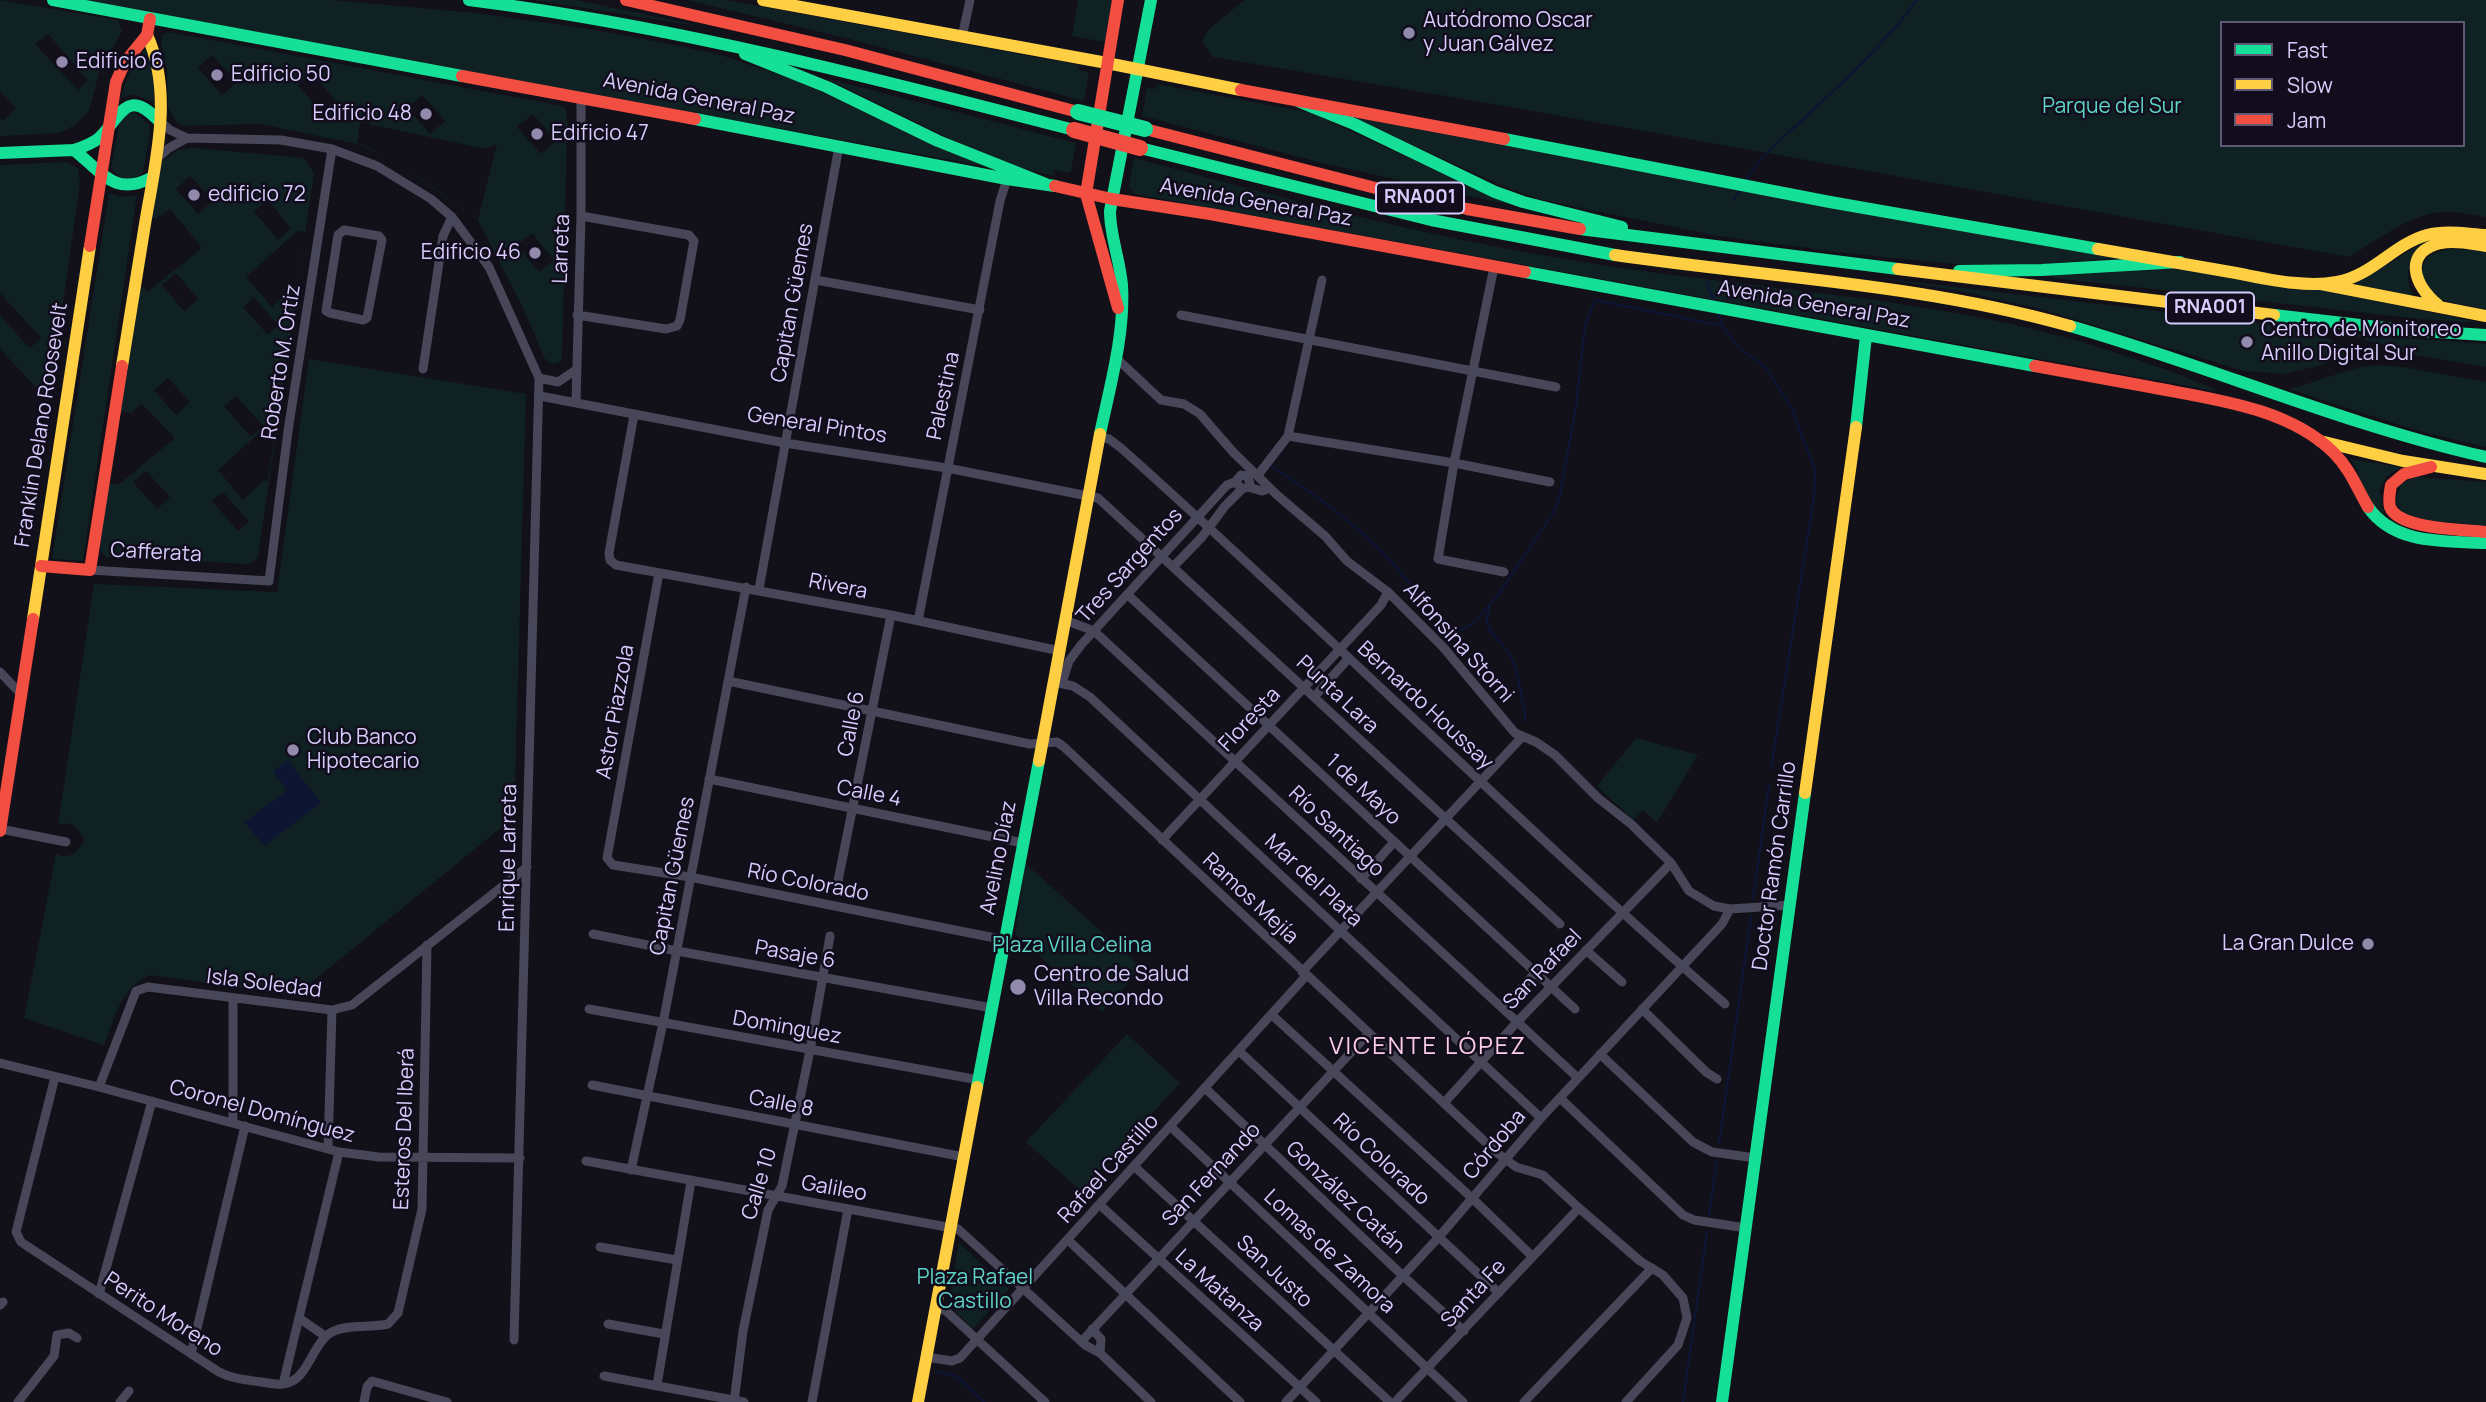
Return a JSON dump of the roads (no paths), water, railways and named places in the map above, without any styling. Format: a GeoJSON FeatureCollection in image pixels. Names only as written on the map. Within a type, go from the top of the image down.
{"type":"FeatureCollection","features":[{"type":"Feature","properties":{"kind":"main road","name":"Avenida General Paz"},"geometry":{"type":"LineString","coordinates":[[53,0],[1007,179],[1046,184],[1112,199],[1210,214],[2226,402],[2265,414],[2320,442],[2345,465],[2369,509],[2385,526],[2408,536],[2486,544]]}},
{"type":"Feature","properties":{"kind":"main road","name":"Avenida General Paz"},"geometry":{"type":"LineString","coordinates":[[469,0],[534,8],[704,37],[821,64],[1424,219],[1609,254],[1941,297],[2041,318],[2175,359],[2389,432],[2486,457]]}},
{"type":"Feature","properties":{"kind":"main road","name":"Avenida General Paz"},"geometry":{"type":"LineString","coordinates":[[626,0],[845,50],[1302,170],[1467,209],[1596,232],[1699,246],[2366,326],[2486,335]]}},
{"type":"Feature","properties":{"kind":"main road"},"geometry":{"type":"LineString","coordinates":[[763,0],[1760,188],[2277,280],[2321,284],[2486,316]]}},
{"type":"Feature","properties":{"kind":"main road"},"geometry":{"type":"LineString","coordinates":[[1086,194],[1118,0]]}},
{"type":"Feature","properties":{"kind":"main road","name":"Avelino Díaz"},"geometry":{"type":"LineString","coordinates":[[918,1402],[1042,743],[1058,682],[1065,620],[1121,322],[1122,283],[1110,220],[1151,0]]}},
{"type":"Feature","properties":{"kind":"main road","name":"Franklin Delano Roosevelt"},"geometry":{"type":"LineString","coordinates":[[0,830],[116,82],[125,62],[146,35],[150,19]]}},
{"type":"Feature","properties":{"kind":"main road"},"geometry":{"type":"LineString","coordinates":[[90,570],[155,160],[162,99],[161,76],[154,49],[146,35]]}},
{"type":"Feature","properties":{"kind":"main road"},"geometry":{"type":"LineString","coordinates":[[704,37],[827,87],[949,145],[1046,184]]}},
{"type":"Feature","properties":{"kind":"main road"},"geometry":{"type":"LineString","coordinates":[[1300,102],[1354,124],[1495,192],[1523,202],[1699,246]]}},
{"type":"Feature","properties":{"kind":"main road"},"geometry":{"type":"LineString","coordinates":[[0,153],[74,150],[97,139],[124,108],[138,106],[150,111],[158,120]]}},
{"type":"Feature","properties":{"kind":"main road"},"geometry":{"type":"LineString","coordinates":[[74,150],[102,176],[121,186],[142,184],[151,178]]}},
{"type":"Feature","properties":{"kind":"main road","name":"Avelino Díaz"},"geometry":{"type":"LineString","coordinates":[[1086,194],[1121,322]]}},
{"type":"Feature","properties":{"kind":"main road"},"geometry":{"type":"LineString","coordinates":[[2321,284],[2352,279],[2425,235],[2451,232],[2486,235]]}},
{"type":"Feature","properties":{"kind":"main road"},"geometry":{"type":"LineString","coordinates":[[2442,308],[2424,294],[2417,283],[2415,273],[2419,258],[2424,251],[2441,243],[2486,246]]}},
{"type":"Feature","properties":{"kind":"main road"},"geometry":{"type":"LineString","coordinates":[[1935,275],[1971,269],[2042,270],[2180,262]]}},
{"type":"Feature","properties":{"kind":"main road","name":"Doctor Ramón Carrillo"},"geometry":{"type":"LineString","coordinates":[[1722,1402],[1866,336]]}},
{"type":"Feature","properties":{"kind":"main road"},"geometry":{"type":"LineString","coordinates":[[2320,442],[2431,467],[2486,474]]}},
{"type":"Feature","properties":{"kind":"main road"},"geometry":{"type":"LineString","coordinates":[[2431,467],[2404,474],[2391,485],[2389,501],[2396,516],[2411,524],[2486,532]]}},
{"type":"Feature","properties":{"kind":"main road","name":"Cafferata"},"geometry":{"type":"LineString","coordinates":[[41,566],[90,570]]}},
{"type":"Feature","properties":{"kind":"street"},"geometry":{"type":"LineString","coordinates":[[962,37],[970,0]]}},
{"type":"Feature","properties":{"kind":"street","name":"Larreta"},"geometry":{"type":"LineString","coordinates":[[576,402],[581,98]]}},
{"type":"Feature","properties":{"kind":"street"},"geometry":{"type":"LineString","coordinates":[[158,120],[170,130],[187,138],[281,140],[332,149],[377,166],[431,200],[452,218],[489,267],[539,378],[558,382],[576,370]]}},
{"type":"Feature","properties":{"kind":"street"},"geometry":{"type":"LineString","coordinates":[[155,160],[187,138]]}},
{"type":"Feature","properties":{"kind":"street","name":"Capitan Güemes"},"geometry":{"type":"LineString","coordinates":[[760,589],[839,146]]}},
{"type":"Feature","properties":{"kind":"street","name":"Roberto M. Ortiz"},"geometry":{"type":"LineString","coordinates":[[269,581],[288,431],[332,149]]}},
{"type":"Feature","properties":{"kind":"street","name":"Palestina"},"geometry":{"type":"LineString","coordinates":[[918,621],[1000,201],[1007,179]]}},
{"type":"Feature","properties":{"kind":"street"},"geometry":{"type":"LineString","coordinates":[[578,315],[666,329],[677,326],[694,241],[689,235],[581,216]]}},
{"type":"Feature","properties":{"kind":"street"},"geometry":{"type":"LineString","coordinates":[[423,369],[443,236],[452,218]]}},
{"type":"Feature","properties":{"kind":"street"},"geometry":{"type":"LineString","coordinates":[[344,230],[379,236],[382,240],[367,318],[363,320],[326,311],[332,271],[340,232],[344,230]]}},
{"type":"Feature","properties":{"kind":"street"},"geometry":{"type":"LineString","coordinates":[[314,267],[332,271]]}},
{"type":"Feature","properties":{"kind":"street"},"geometry":{"type":"LineString","coordinates":[[1494,267],[1454,463],[1438,559],[1504,572]]}},
{"type":"Feature","properties":{"kind":"street"},"geometry":{"type":"LineString","coordinates":[[816,280],[980,310]]}},
{"type":"Feature","properties":{"kind":"street"},"geometry":{"type":"LineString","coordinates":[[1258,475],[1288,436],[1322,280]]}},
{"type":"Feature","properties":{"kind":"street"},"geometry":{"type":"LineString","coordinates":[[1181,315],[1556,387]]}},
{"type":"Feature","properties":{"kind":"street","name":"Alfonsina Storni"},"geometry":{"type":"LineString","coordinates":[[1115,357],[1161,400],[1184,404],[1200,414],[1269,488],[1325,536],[1347,561],[1388,592],[1443,647],[1515,733],[1536,742],[1555,755],[1598,798],[1631,824],[1671,863],[1689,891],[1714,906],[1730,909],[1791,905]]}},
{"type":"Feature","properties":{"kind":"street","name":"Enrique Larreta"},"geometry":{"type":"LineString","coordinates":[[514,1340],[539,378]]}},
{"type":"Feature","properties":{"kind":"street","name":"General Pintos"},"geometry":{"type":"LineString","coordinates":[[540,396],[785,443],[947,468],[1089,495]]}},
{"type":"Feature","properties":{"kind":"street","name":"Rivera"},"geometry":{"type":"LineString","coordinates":[[634,415],[609,553],[610,560],[616,565],[760,589],[1060,651]]}},
{"type":"Feature","properties":{"kind":"street"},"geometry":{"type":"LineString","coordinates":[[1288,436],[1454,463],[1550,482]]}},
{"type":"Feature","properties":{"kind":"street","name":"Bernardo Houssay"},"geometry":{"type":"LineString","coordinates":[[1100,437],[1109,439],[1121,448],[1198,517],[1622,913],[1725,1004]]}},
{"type":"Feature","properties":{"kind":"street","name":"Tres Sargentos"},"geometry":{"type":"LineString","coordinates":[[1058,682],[1069,661],[1094,631],[1227,485],[1242,486]]}},
{"type":"Feature","properties":{"kind":"street"},"geometry":{"type":"LineString","coordinates":[[1242,486],[1262,491],[1269,488]]}},
{"type":"Feature","properties":{"kind":"street","name":"Tres Sargentos"},"geometry":{"type":"LineString","coordinates":[[1174,566],[1210,528],[1242,486]]}},
{"type":"Feature","properties":{"kind":"street","name":"Punta Lara"},"geometry":{"type":"LineString","coordinates":[[1089,495],[1098,498],[1174,566],[1560,924]]}},
{"type":"Feature","properties":{"kind":"street","name":"Cafferata"},"geometry":{"type":"LineString","coordinates":[[90,570],[269,581]]}},
{"type":"Feature","properties":{"kind":"street","name":"Astor Piazzola"},"geometry":{"type":"LineString","coordinates":[[607,858],[659,573]]}},
{"type":"Feature","properties":{"kind":"street","name":"Capitan Güemes"},"geometry":{"type":"LineString","coordinates":[[631,1170],[663,1023],[746,587]]}},
{"type":"Feature","properties":{"kind":"street","name":"Floresta"},"geometry":{"type":"LineString","coordinates":[[1162,839],[1381,605],[1388,592]]}},
{"type":"Feature","properties":{"kind":"street","name":"1 de Mayo"},"geometry":{"type":"LineString","coordinates":[[1128,595],[1575,1009]]}},
{"type":"Feature","properties":{"kind":"street","name":"Calle 6"},"geometry":{"type":"LineString","coordinates":[[838,881],[891,615]]}},
{"type":"Feature","properties":{"kind":"street","name":"Río Santiago"},"geometry":{"type":"LineString","coordinates":[[1065,620],[1094,631],[1578,1078]]}},
{"type":"Feature","properties":{"kind":"street"},"geometry":{"type":"LineString","coordinates":[[1314,697],[1348,659]]}},
{"type":"Feature","properties":{"kind":"street"},"geometry":{"type":"LineString","coordinates":[[0,672],[20,693]]}},
{"type":"Feature","properties":{"kind":"street","name":"Ramos Mejía"},"geometry":{"type":"LineString","coordinates":[[728,681],[1031,744],[1057,742],[1064,747],[1504,1159],[1516,1167],[1543,1175],[1678,1290],[1686,1304],[1687,1318],[1678,1345],[1626,1402]]}},
{"type":"Feature","properties":{"kind":"street","name":"Mar del Plata"},"geometry":{"type":"LineString","coordinates":[[1058,682],[1073,686],[1090,697],[1541,1118]]}},
{"type":"Feature","properties":{"kind":"street","name":"Rafael Castillo"},"geometry":{"type":"LineString","coordinates":[[926,1357],[956,1360],[978,1340],[1272,1015],[1341,931],[1522,737]]}},
{"type":"Feature","properties":{"kind":"street","name":"Calle 4"},"geometry":{"type":"LineString","coordinates":[[709,779],[1023,843]]}},
{"type":"Feature","properties":{"kind":"street"},"geometry":{"type":"LineString","coordinates":[[0,830],[66,842]]}},
{"type":"Feature","properties":{"kind":"street"},"geometry":{"type":"LineString","coordinates":[[1361,879],[1394,842]]}},
{"type":"Feature","properties":{"kind":"street","name":"Río Colorado"},"geometry":{"type":"LineString","coordinates":[[607,858],[613,865],[690,877],[1005,940]]}},
{"type":"Feature","properties":{"kind":"street","name":"San Rafael"},"geometry":{"type":"LineString","coordinates":[[1444,1103],[1551,986],[1671,863]]}},
{"type":"Feature","properties":{"kind":"street","name":"Isla Soledad"},"geometry":{"type":"LineString","coordinates":[[99,1087],[136,991],[148,987],[332,1010],[352,1005],[527,867]]}},
{"type":"Feature","properties":{"kind":"street","name":"Córdoba"},"geometry":{"type":"LineString","coordinates":[[1286,1402],[1438,1238],[1541,1118],[1722,924],[1730,909]]}},
{"type":"Feature","properties":{"kind":"street","name":"Pasaje 6"},"geometry":{"type":"LineString","coordinates":[[593,934],[992,1008]]}},
{"type":"Feature","properties":{"kind":"street","name":"Calle 10"},"geometry":{"type":"LineString","coordinates":[[737,1401],[743,1331],[768,1210],[782,1186],[830,936]]}},
{"type":"Feature","properties":{"kind":"street","name":"Esteros Del Iberá"},"geometry":{"type":"LineString","coordinates":[[326,1336],[337,1329],[388,1324],[398,1312],[422,1209],[425,1159],[426,944]]}},
{"type":"Feature","properties":{"kind":"street"},"geometry":{"type":"LineString","coordinates":[[1586,950],[1622,982]]}},
{"type":"Feature","properties":{"kind":"street"},"geometry":{"type":"LineString","coordinates":[[1503,1008],[1536,972]]}},
{"type":"Feature","properties":{"kind":"street"},"geometry":{"type":"LineString","coordinates":[[233,998],[233,1122]]}},
{"type":"Feature","properties":{"kind":"street","name":"Dominguez"},"geometry":{"type":"LineString","coordinates":[[590,1009],[979,1080]]}},
{"type":"Feature","properties":{"kind":"street"},"geometry":{"type":"LineString","coordinates":[[1642,1009],[1706,1072],[1717,1079]]}},
{"type":"Feature","properties":{"kind":"street"},"geometry":{"type":"LineString","coordinates":[[328,1149],[332,1010]]}},
{"type":"Feature","properties":{"kind":"street"},"geometry":{"type":"LineString","coordinates":[[1272,1015],[1532,1256]]}},
{"type":"Feature","properties":{"kind":"street","name":"San Fernando"},"geometry":{"type":"LineString","coordinates":[[1082,1341],[1369,1033]]}},
{"type":"Feature","properties":{"kind":"street","name":"Río Colorado"},"geometry":{"type":"LineString","coordinates":[[1239,1051],[1499,1293]]}},
{"type":"Feature","properties":{"kind":"street"},"geometry":{"type":"LineString","coordinates":[[1600,1055],[1693,1142],[1712,1152],[1756,1158]]}},
{"type":"Feature","properties":{"kind":"street","name":"Coronel Domínguez"},"geometry":{"type":"LineString","coordinates":[[0,1063],[339,1152],[425,1159],[520,1158]]}},
{"type":"Feature","properties":{"kind":"street","name":"Perito Moreno"},"geometry":{"type":"LineString","coordinates":[[55,1077],[16,1232],[17,1237],[219,1373],[283,1384]]}},
{"type":"Feature","properties":{"kind":"street","name":"Calle 8"},"geometry":{"type":"LineString","coordinates":[[592,1085],[964,1157]]}},
{"type":"Feature","properties":{"kind":"street","name":"González Catán"},"geometry":{"type":"LineString","coordinates":[[1205,1088],[1464,1331]]}},
{"type":"Feature","properties":{"kind":"street"},"geometry":{"type":"LineString","coordinates":[[1560,1098],[1683,1215],[1694,1220],[1746,1228]]}},
{"type":"Feature","properties":{"kind":"street"},"geometry":{"type":"LineString","coordinates":[[99,1294],[152,1101]]}},
{"type":"Feature","properties":{"kind":"street"},"geometry":{"type":"LineString","coordinates":[[191,1354],[245,1126]]}},
{"type":"Feature","properties":{"kind":"street","name":"Lomas de Zamora"},"geometry":{"type":"LineString","coordinates":[[1171,1127],[1463,1402]]}},
{"type":"Feature","properties":{"kind":"street"},"geometry":{"type":"LineString","coordinates":[[283,1384],[339,1152]]}},
{"type":"Feature","properties":{"kind":"street","name":"Galileo"},"geometry":{"type":"LineString","coordinates":[[586,1161],[951,1227]]}},
{"type":"Feature","properties":{"kind":"street","name":"San Justo"},"geometry":{"type":"LineString","coordinates":[[1135,1167],[1392,1402]]}},
{"type":"Feature","properties":{"kind":"street"},"geometry":{"type":"LineString","coordinates":[[657,1385],[691,1181]]}},
{"type":"Feature","properties":{"kind":"street","name":"La Matanza"},"geometry":{"type":"LineString","coordinates":[[1100,1205],[1316,1402]]}},
{"type":"Feature","properties":{"kind":"street","name":"Santa Fe"},"geometry":{"type":"LineString","coordinates":[[1392,1402],[1428,1370],[1579,1208]]}},
{"type":"Feature","properties":{"kind":"street"},"geometry":{"type":"LineString","coordinates":[[812,1402],[848,1209]]}},
{"type":"Feature","properties":{"kind":"street"},"geometry":{"type":"LineString","coordinates":[[951,1227],[958,1229],[1090,1349],[1100,1353],[1151,1402]]}},
{"type":"Feature","properties":{"kind":"street"},"geometry":{"type":"LineString","coordinates":[[1068,1240],[1240,1402]]}},
{"type":"Feature","properties":{"kind":"street"},"geometry":{"type":"LineString","coordinates":[[600,1247],[677,1260]]}},
{"type":"Feature","properties":{"kind":"street"},"geometry":{"type":"LineString","coordinates":[[1524,1402],[1652,1268]]}},
{"type":"Feature","properties":{"kind":"street"},"geometry":{"type":"LineString","coordinates":[[937,1307],[946,1311],[1045,1402]]}},
{"type":"Feature","properties":{"kind":"street"},"geometry":{"type":"LineString","coordinates":[[283,1384],[299,1376],[326,1336],[299,1318]]}},
{"type":"Feature","properties":{"kind":"street"},"geometry":{"type":"LineString","coordinates":[[608,1324],[664,1334]]}},
{"type":"Feature","properties":{"kind":"street"},"geometry":{"type":"LineString","coordinates":[[1092,1329],[1101,1339],[1100,1353]]}},
{"type":"Feature","properties":{"kind":"street"},"geometry":{"type":"LineString","coordinates":[[18,1402],[54,1356],[57,1335],[69,1333],[77,1338]]}},
{"type":"Feature","properties":{"kind":"street"},"geometry":{"type":"LineString","coordinates":[[604,1376],[737,1401]]}},
{"type":"Feature","properties":{"kind":"street"},"geometry":{"type":"LineString","coordinates":[[364,1402],[367,1387],[372,1381],[447,1402]]}},
{"type":"Feature","properties":{"kind":"street"},"geometry":{"type":"LineString","coordinates":[[120,1402],[129,1391]]}},
{"type":"Feature","properties":{"kind":"water"},"geometry":{"type":"Polygon","coordinates":[[[288,760],[321,803],[264,846],[245,822],[287,790],[273,771],[288,760]]]}},
{"type":"Feature","properties":{"kind":"waterway"},"geometry":{"type":"LineString","coordinates":[[1745,181],[1774,146],[1879,46],[1917,0]]}},
{"type":"Feature","properties":{"kind":"waterway"},"geometry":{"type":"LineString","coordinates":[[1734,199],[1740,190]]}},
{"type":"Feature","properties":{"kind":"waterway"},"geometry":{"type":"LineString","coordinates":[[1707,282],[1714,302]]}},
{"type":"Feature","properties":{"kind":"waterway"},"geometry":{"type":"LineString","coordinates":[[1271,466],[1320,499],[1366,536],[1449,630],[1456,632],[1473,624],[1498,595],[1552,515],[1559,500],[1576,407],[1585,326],[1595,300],[1723,326]]}},
{"type":"Feature","properties":{"kind":"waterway"},"geometry":{"type":"LineString","coordinates":[[1717,311],[1723,326],[1737,346],[1766,368],[1792,409],[1815,470],[1814,497],[1771,769]]}},
{"type":"Feature","properties":{"kind":"waterway"},"geometry":{"type":"LineString","coordinates":[[1490,606],[1488,624],[1512,659],[1526,721]]}},
{"type":"Feature","properties":{"kind":"waterway"},"geometry":{"type":"LineString","coordinates":[[1753,899],[1769,785]]}},
{"type":"Feature","properties":{"kind":"waterway"},"geometry":{"type":"LineString","coordinates":[[1719,1144],[1751,916]]}},
{"type":"Feature","properties":{"kind":"waterway"},"geometry":{"type":"LineString","coordinates":[[1709,1215],[1717,1160]]}},
{"type":"Feature","properties":{"kind":"waterway"},"geometry":{"type":"LineString","coordinates":[[1683,1402],[1707,1231]]}},
{"type":"Feature","properties":{"kind":"waterway"},"geometry":{"type":"LineString","coordinates":[[937,1372],[956,1376],[984,1402]]}},
{"type":"Feature","properties":{"kind":"place","name":"Autódromo Oscar y Juan Gálvez"},"geometry":{"type":"Point","coordinates":[1409,33]}},
{"type":"Feature","properties":{"kind":"place","name":"Edificio 6"},"geometry":{"type":"Point","coordinates":[62,62]}},
{"type":"Feature","properties":{"kind":"place","name":"Edificio 50"},"geometry":{"type":"Point","coordinates":[217,75]}},
{"type":"Feature","properties":{"kind":"place","name":"Edificio 48"},"geometry":{"type":"Point","coordinates":[426,114]}},
{"type":"Feature","properties":{"kind":"place","name":"Edificio 47"},"geometry":{"type":"Point","coordinates":[537,134]}},
{"type":"Feature","properties":{"kind":"place","name":"edificio 72"},"geometry":{"type":"Point","coordinates":[194,195]}},
{"type":"Feature","properties":{"kind":"place","name":"Edificio 46"},"geometry":{"type":"Point","coordinates":[535,253]}},
{"type":"Feature","properties":{"kind":"place","name":"Centro de Monitoreo Anillo Digital Sur"},"geometry":{"type":"Point","coordinates":[2247,342]}},
{"type":"Feature","properties":{"kind":"place","name":"Club Banco Hipotecario"},"geometry":{"type":"Point","coordinates":[293,750]}},
{"type":"Feature","properties":{"kind":"place","name":"La Gran Dulce"},"geometry":{"type":"Point","coordinates":[2368,944]}},
{"type":"Feature","properties":{"kind":"place","name":"Centro de Salud Villa Recondo"},"geometry":{"type":"Point","coordinates":[1018,987]}},
{"type":"Feature","properties":{"kind":"district","name":"VICENTE LÓPEZ"},"geometry":{"type":"Point","coordinates":[1428,1047]}},
{"type":"Feature","properties":{"kind":"park label","name":"Parque del Sur"},"geometry":{"type":"Point","coordinates":[2112,107]}},
{"type":"Feature","properties":{"kind":"park label","name":"Plaza Villa Celina"},"geometry":{"type":"Point","coordinates":[1072,946]}},
{"type":"Feature","properties":{"kind":"park label","name":"Plaza Rafael Castillo"},"geometry":{"type":"Point","coordinates":[975,1290]}}]}
